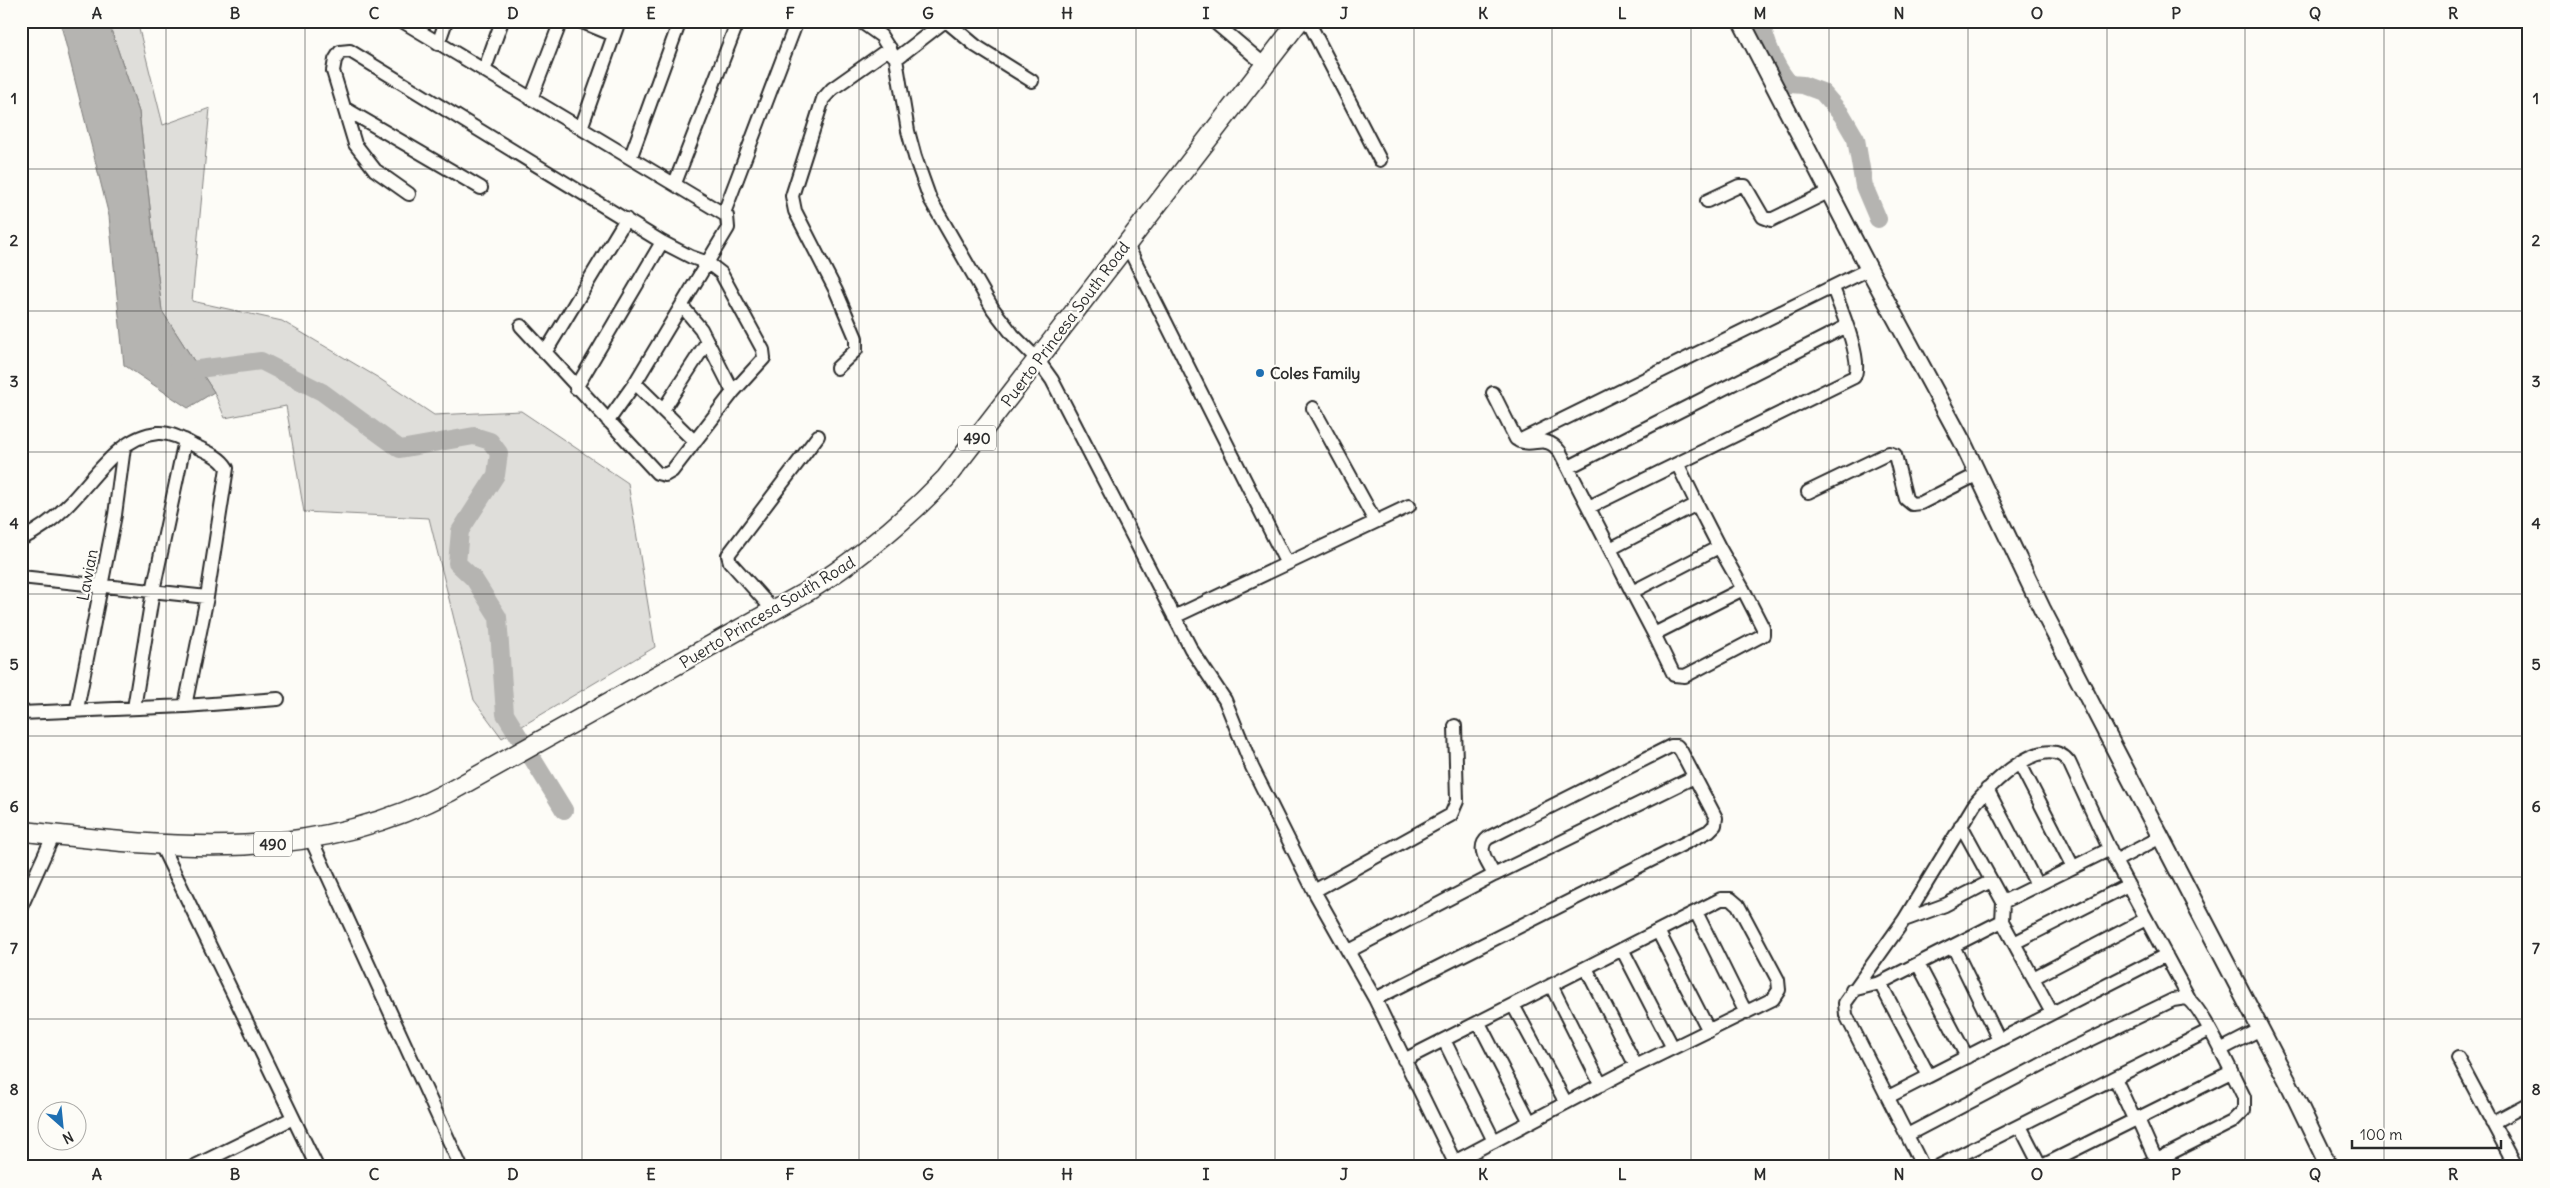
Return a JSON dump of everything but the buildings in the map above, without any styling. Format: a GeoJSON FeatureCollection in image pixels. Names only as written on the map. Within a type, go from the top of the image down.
{"type":"FeatureCollection","features":[{"type":"Feature","properties":{"kind":"main road","name":"Puerto Princesa South Road"},"geometry":{"type":"LineString","coordinates":[[21,831],[188,846],[250,846],[311,839],[368,826],[412,811],[550,737],[774,611],[844,569],[896,528],[946,478],[1299,21]]}},
{"type":"Feature","properties":{"kind":"street"},"geometry":{"type":"LineString","coordinates":[[402,21],[531,99],[631,156],[724,213],[729,220],[728,228],[708,263],[635,384],[608,421]]}},
{"type":"Feature","properties":{"kind":"street"},"geometry":{"type":"LineString","coordinates":[[438,44],[446,21]]}},
{"type":"Feature","properties":{"kind":"street"},"geometry":{"type":"LineString","coordinates":[[484,71],[502,21]]}},
{"type":"Feature","properties":{"kind":"street"},"geometry":{"type":"LineString","coordinates":[[531,99],[561,21]]}},
{"type":"Feature","properties":{"kind":"street"},"geometry":{"type":"LineString","coordinates":[[580,21],[614,35]]}},
{"type":"Feature","properties":{"kind":"street"},"geometry":{"type":"LineString","coordinates":[[581,128],[619,21]]}},
{"type":"Feature","properties":{"kind":"street"},"geometry":{"type":"LineString","coordinates":[[631,156],[680,21]]}},
{"type":"Feature","properties":{"kind":"street"},"geometry":{"type":"LineString","coordinates":[[675,183],[738,21]]}},
{"type":"Feature","properties":{"kind":"street"},"geometry":{"type":"LineString","coordinates":[[724,213],[797,21]]}},
{"type":"Feature","properties":{"kind":"street"},"geometry":{"type":"LineString","coordinates":[[860,21],[872,25],[893,53],[908,130],[915,157],[930,199],[993,309],[1013,335],[1038,359],[1052,380],[1174,616],[1192,649],[1225,700],[1252,767],[1314,890],[1375,999],[1404,1060],[1456,1164],[1494,1141],[1636,1066],[1773,999],[1777,994],[1779,985],[1744,914],[1735,901],[1721,899],[1404,1060]]}},
{"type":"Feature","properties":{"kind":"street"},"geometry":{"type":"LineString","coordinates":[[837,368],[856,350],[856,338],[833,284],[795,211],[792,196],[822,100],[850,75],[893,53],[946,21],[976,46],[1032,81]]}},
{"type":"Feature","properties":{"kind":"street"},"geometry":{"type":"LineString","coordinates":[[1213,21],[1265,65]]}},
{"type":"Feature","properties":{"kind":"street"},"geometry":{"type":"LineString","coordinates":[[1308,21],[1380,160]]}},
{"type":"Feature","properties":{"kind":"street"},"geometry":{"type":"LineString","coordinates":[[1741,21],[1868,269],[1978,474],[2038,601],[2261,1029],[2328,1167]]}},
{"type":"Feature","properties":{"kind":"street"},"geometry":{"type":"LineString","coordinates":[[409,194],[375,170],[364,159],[355,144],[333,70],[337,55],[347,50],[662,242],[691,257],[708,263],[725,280],[764,354],[762,362],[733,392],[672,471],[661,475],[576,388],[521,326]]}},
{"type":"Feature","properties":{"kind":"street"},"geometry":{"type":"LineString","coordinates":[[344,108],[481,188]]}},
{"type":"Feature","properties":{"kind":"street"},"geometry":{"type":"LineString","coordinates":[[1707,201],[1739,186],[1745,186],[1763,217],[1771,220],[1828,192]]}},
{"type":"Feature","properties":{"kind":"street"},"geometry":{"type":"LineString","coordinates":[[545,353],[626,219]]}},
{"type":"Feature","properties":{"kind":"street"},"geometry":{"type":"LineString","coordinates":[[576,388],[662,242]]}},
{"type":"Feature","properties":{"kind":"street"},"geometry":{"type":"LineString","coordinates":[[1126,243],[1286,562]]}},
{"type":"Feature","properties":{"kind":"street"},"geometry":{"type":"LineString","coordinates":[[1519,441],[1833,288],[1868,269]]}},
{"type":"Feature","properties":{"kind":"street"},"geometry":{"type":"LineString","coordinates":[[1589,507],[1854,377],[1857,367],[1847,326],[1833,288]]}},
{"type":"Feature","properties":{"kind":"street"},"geometry":{"type":"LineString","coordinates":[[682,306],[697,324],[733,392]]}},
{"type":"Feature","properties":{"kind":"street"},"geometry":{"type":"LineString","coordinates":[[1569,468],[1847,326]]}},
{"type":"Feature","properties":{"kind":"street"},"geometry":{"type":"LineString","coordinates":[[663,410],[707,342]]}},
{"type":"Feature","properties":{"kind":"street"},"geometry":{"type":"LineString","coordinates":[[635,384],[695,442]]}},
{"type":"Feature","properties":{"kind":"street"},"geometry":{"type":"LineString","coordinates":[[1493,393],[1514,436],[1519,441],[1542,440],[1550,442],[1560,452],[1674,675],[1680,677],[1694,672],[1763,635],[1763,628],[1719,547],[1678,465]]}},
{"type":"Feature","properties":{"kind":"street"},"geometry":{"type":"LineString","coordinates":[[1313,408],[1375,521]]}},
{"type":"Feature","properties":{"kind":"street"},"geometry":{"type":"LineString","coordinates":[[21,539],[43,526],[67,506],[124,447],[143,438],[159,433],[185,440],[222,461],[228,473],[207,597],[185,706]]}},
{"type":"Feature","properties":{"kind":"street"},"geometry":{"type":"LineString","coordinates":[[774,611],[730,562],[728,555],[818,436]]}},
{"type":"Feature","properties":{"kind":"street"},"geometry":{"type":"LineString","coordinates":[[134,708],[153,590],[185,440]]}},
{"type":"Feature","properties":{"kind":"street","name":"Lawian"},"geometry":{"type":"LineString","coordinates":[[77,709],[115,515],[124,447]]}},
{"type":"Feature","properties":{"kind":"street"},"geometry":{"type":"LineString","coordinates":[[1808,492],[1889,453],[1895,455],[1906,499],[1912,504],[1921,503],[1978,474]]}},
{"type":"Feature","properties":{"kind":"street"},"geometry":{"type":"LineString","coordinates":[[1610,550],[1698,504]]}},
{"type":"Feature","properties":{"kind":"street"},"geometry":{"type":"LineString","coordinates":[[1174,616],[1409,506]]}},
{"type":"Feature","properties":{"kind":"street"},"geometry":{"type":"LineString","coordinates":[[1632,592],[1719,547]]}},
{"type":"Feature","properties":{"kind":"street"},"geometry":{"type":"LineString","coordinates":[[21,577],[102,584],[207,597]]}},
{"type":"Feature","properties":{"kind":"street"},"geometry":{"type":"LineString","coordinates":[[1654,634],[1743,589]]}},
{"type":"Feature","properties":{"kind":"street"},"geometry":{"type":"LineString","coordinates":[[21,714],[77,709],[185,706],[278,699]]}},
{"type":"Feature","properties":{"kind":"street"},"geometry":{"type":"LineString","coordinates":[[1314,890],[1451,815],[1457,801],[1454,726]]}},
{"type":"Feature","properties":{"kind":"street"},"geometry":{"type":"LineString","coordinates":[[1375,999],[1709,831],[1715,825],[1716,818],[1679,748],[1674,746],[1668,747],[1488,838],[1483,843],[1482,850],[1494,875]]}},
{"type":"Feature","properties":{"kind":"street"},"geometry":{"type":"LineString","coordinates":[[1923,1167],[1846,1015],[1845,1003],[1852,990],[1904,920],[1961,825],[1987,789],[2020,764],[2048,752],[2065,756],[2116,862],[2190,1000],[2196,1005],[2210,1030],[2245,1101],[2242,1114],[2232,1122],[2142,1167]]}},
{"type":"Feature","properties":{"kind":"street"},"geometry":{"type":"LineString","coordinates":[[2020,764],[2073,867]]}},
{"type":"Feature","properties":{"kind":"street"},"geometry":{"type":"LineString","coordinates":[[1349,951],[1494,875],[1694,777]]}},
{"type":"Feature","properties":{"kind":"street"},"geometry":{"type":"LineString","coordinates":[[1987,789],[2037,885]]}},
{"type":"Feature","properties":{"kind":"street"},"geometry":{"type":"LineString","coordinates":[[1961,825],[2003,902],[2002,921],[2052,1013]]}},
{"type":"Feature","properties":{"kind":"street"},"geometry":{"type":"LineString","coordinates":[[21,906],[54,834]]}},
{"type":"Feature","properties":{"kind":"street"},"geometry":{"type":"LineString","coordinates":[[2116,862],[2161,837]]}},
{"type":"Feature","properties":{"kind":"street"},"geometry":{"type":"LineString","coordinates":[[311,839],[461,1167]]}},
{"type":"Feature","properties":{"kind":"street"},"geometry":{"type":"LineString","coordinates":[[160,843],[317,1167]]}},
{"type":"Feature","properties":{"kind":"street"},"geometry":{"type":"LineString","coordinates":[[2003,902],[2110,849]]}},
{"type":"Feature","properties":{"kind":"street"},"geometry":{"type":"LineString","coordinates":[[1904,920],[1945,905],[1991,881]]}},
{"type":"Feature","properties":{"kind":"street"},"geometry":{"type":"LineString","coordinates":[[2014,944],[2128,885]]}},
{"type":"Feature","properties":{"kind":"street"},"geometry":{"type":"LineString","coordinates":[[1696,912],[1746,1012]]}},
{"type":"Feature","properties":{"kind":"street"},"geometry":{"type":"LineString","coordinates":[[2033,978],[2146,919]]}},
{"type":"Feature","properties":{"kind":"street"},"geometry":{"type":"LineString","coordinates":[[1852,990],[1880,983],[2002,921]]}},
{"type":"Feature","properties":{"kind":"street"},"geometry":{"type":"LineString","coordinates":[[1658,931],[1709,1031]]}},
{"type":"Feature","properties":{"kind":"street"},"geometry":{"type":"LineString","coordinates":[[1953,946],[1999,1040]]}},
{"type":"Feature","properties":{"kind":"street"},"geometry":{"type":"LineString","coordinates":[[1622,948],[1673,1048]]}},
{"type":"Feature","properties":{"kind":"street"},"geometry":{"type":"LineString","coordinates":[[1888,1097],[2166,955]]}},
{"type":"Feature","properties":{"kind":"street"},"geometry":{"type":"LineString","coordinates":[[1918,964],[1967,1057]]}},
{"type":"Feature","properties":{"kind":"street"},"geometry":{"type":"LineString","coordinates":[[1586,968],[1636,1066]]}},
{"type":"Feature","properties":{"kind":"street"},"geometry":{"type":"LineString","coordinates":[[1880,983],[1929,1076]]}},
{"type":"Feature","properties":{"kind":"street"},"geometry":{"type":"LineString","coordinates":[[1551,985],[1601,1085]]}},
{"type":"Feature","properties":{"kind":"street"},"geometry":{"type":"LineString","coordinates":[[1907,1135],[2034,1068],[2164,1004],[2178,998],[2190,1000]]}},
{"type":"Feature","properties":{"kind":"street"},"geometry":{"type":"LineString","coordinates":[[1514,1005],[1566,1103]]}},
{"type":"Feature","properties":{"kind":"street"},"geometry":{"type":"LineString","coordinates":[[1479,1022],[1530,1122]]}},
{"type":"Feature","properties":{"kind":"street"},"geometry":{"type":"LineString","coordinates":[[2220,1050],[2261,1029]]}},
{"type":"Feature","properties":{"kind":"street"},"geometry":{"type":"LineString","coordinates":[[1938,1167],[2210,1030]]}},
{"type":"Feature","properties":{"kind":"street"},"geometry":{"type":"LineString","coordinates":[[1444,1040],[1494,1141]]}},
{"type":"Feature","properties":{"kind":"street"},"geometry":{"type":"LineString","coordinates":[[2458,1058],[2516,1167]]}},
{"type":"Feature","properties":{"kind":"street"},"geometry":{"type":"LineString","coordinates":[[2020,1126],[2041,1167],[2135,1118],[2231,1072]]}},
{"type":"Feature","properties":{"kind":"street"},"geometry":{"type":"LineString","coordinates":[[2115,1078],[2156,1160]]}},
{"type":"Feature","properties":{"kind":"street"},"geometry":{"type":"LineString","coordinates":[[2492,1123],[2529,1103]]}},
{"type":"Feature","properties":{"kind":"street"},"geometry":{"type":"LineString","coordinates":[[193,1167],[293,1118]]}},
{"type":"Feature","properties":{"kind":"shaded area"},"geometry":{"type":"Polygon","coordinates":[[[60,21],[108,21],[139,112],[162,311],[214,392],[188,408],[124,365],[109,216],[60,21]]]}},
{"type":"Feature","properties":{"kind":"shaded area"},"geometry":{"type":"Polygon","coordinates":[[[108,21],[137,21],[163,125],[210,108],[192,301],[282,321],[377,377],[434,415],[521,411],[628,483],[655,647],[502,738],[474,700],[429,518],[304,512],[286,406],[225,418],[214,392],[162,311],[139,112],[108,21]]]}},
{"type":"Feature","properties":{"kind":"waterway"},"geometry":{"type":"LineString","coordinates":[[1761,21],[1772,54],[1790,84],[1803,85],[1822,92],[1842,115],[1856,139],[1864,186],[1878,219]]}},
{"type":"Feature","properties":{"kind":"waterway"},"geometry":{"type":"LineString","coordinates":[[175,372],[261,361],[322,392],[400,449],[474,436],[490,441],[499,453],[496,475],[460,531],[457,563],[474,579],[498,617],[505,714],[564,810]]}},
{"type":"Feature","properties":{"kind":"place","name":"Coles Family"},"geometry":{"type":"Point","coordinates":[1260,373]}}]}
